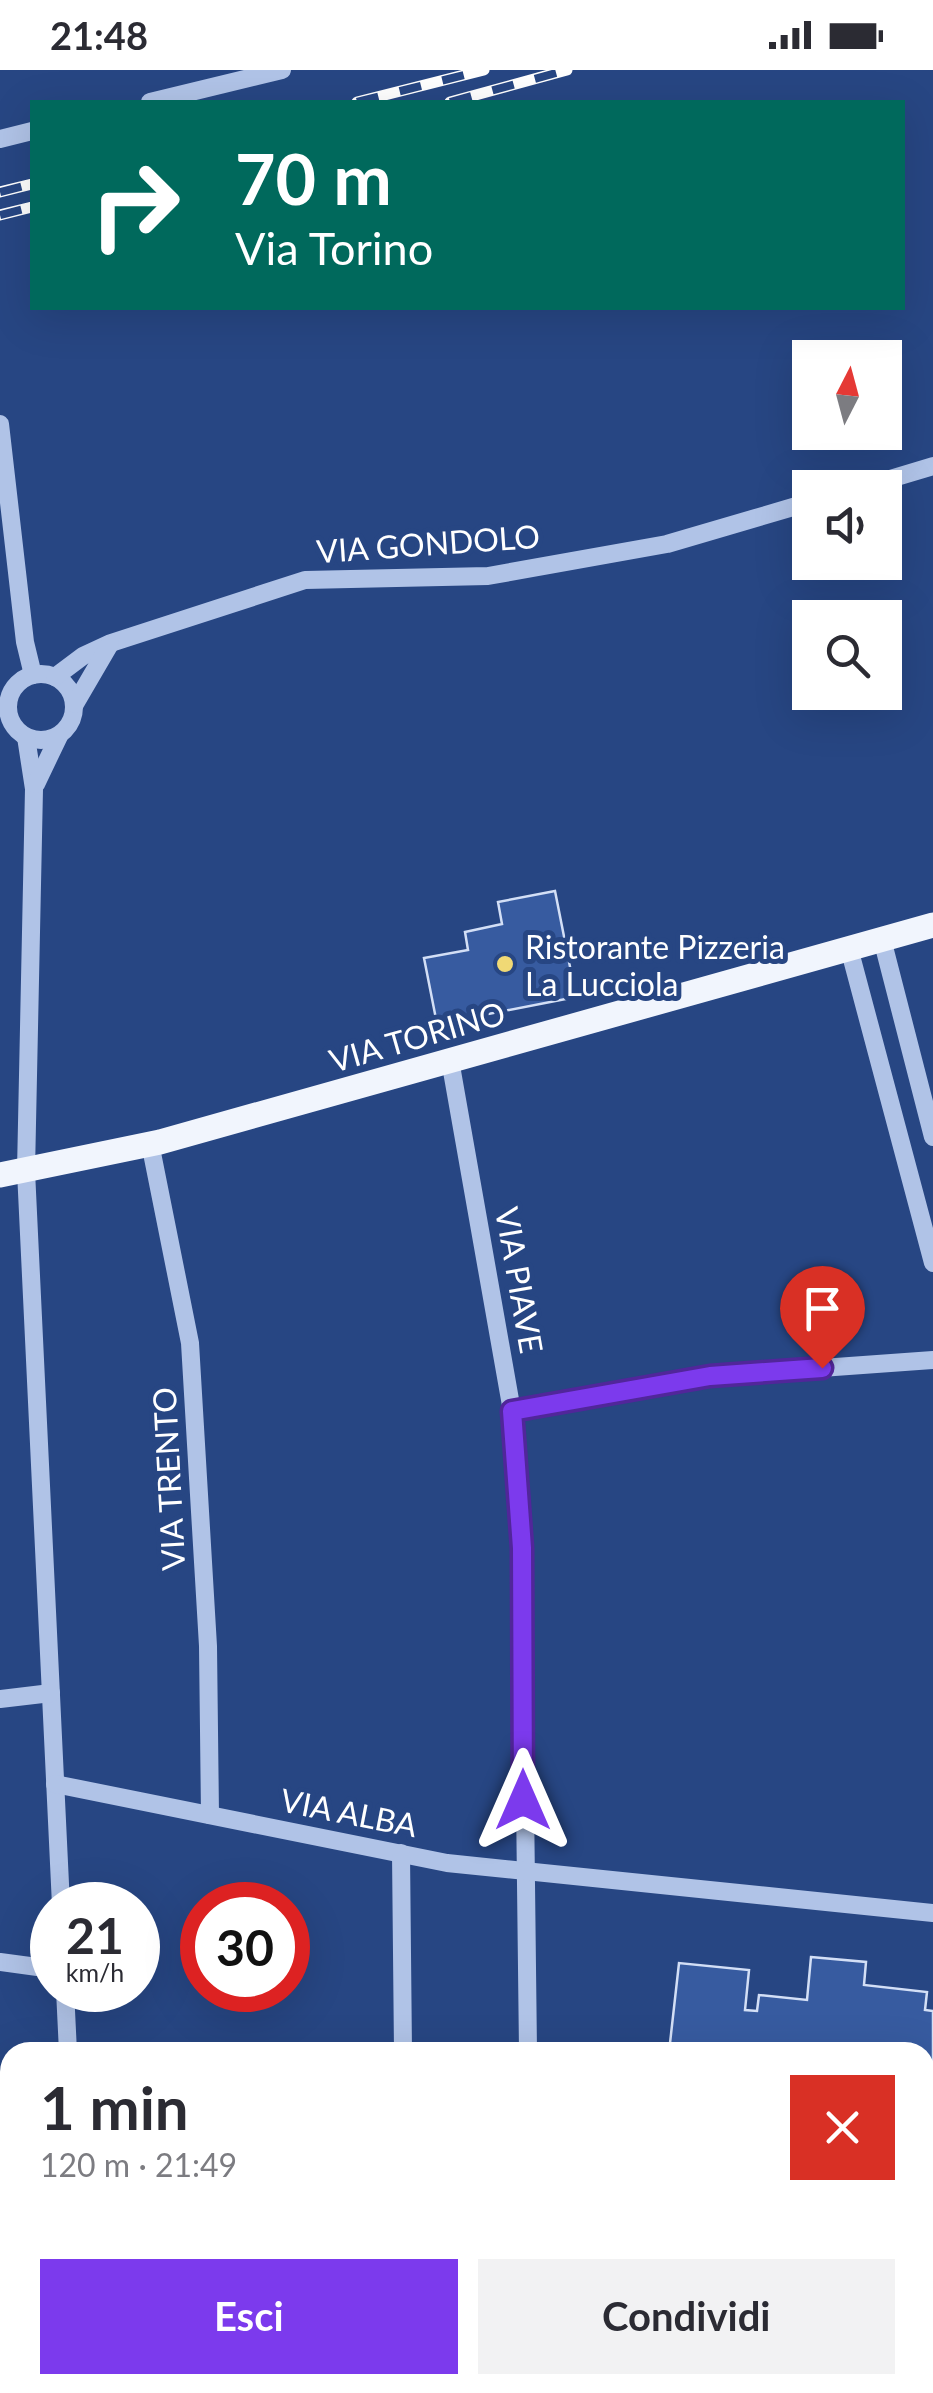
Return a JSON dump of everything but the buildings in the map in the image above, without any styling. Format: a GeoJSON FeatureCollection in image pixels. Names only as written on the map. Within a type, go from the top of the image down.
{"type":"FeatureCollection","features":[{"type":"Feature","properties":{"kind":"main road","name":"VIA TORINO"},"geometry":{"type":"LineString","coordinates":[[0,1175],[150,1143],[933,925]]}},
{"type":"Feature","properties":{"kind":"street"},"geometry":{"type":"LineString","coordinates":[[158,100],[282,70]]}},
{"type":"Feature","properties":{"kind":"street"},"geometry":{"type":"LineString","coordinates":[[0,139],[30,132]]}},
{"type":"Feature","properties":{"kind":"street"},"geometry":{"type":"LineString","coordinates":[[0,424],[25,642],[33,675]]}},
{"type":"Feature","properties":{"kind":"street"},"geometry":{"type":"LineString","coordinates":[[902,475],[933,466]]}},
{"type":"Feature","properties":{"kind":"street","name":"VIA GONDOLO"},"geometry":{"type":"LineString","coordinates":[[55,676],[111,642],[305,580],[488,576],[668,544],[792,507]]}},
{"type":"Feature","properties":{"kind":"street"},"geometry":{"type":"LineString","coordinates":[[74,704],[111,642]]}},
{"type":"Feature","properties":{"kind":"street"},"geometry":{"type":"LineString","coordinates":[[34,789],[59,736],[71,722],[72,692],[55,676],[33,675],[7,684],[10,720],[26,737],[37,741],[59,736]]}},
{"type":"Feature","properties":{"kind":"street"},"geometry":{"type":"LineString","coordinates":[[26,737],[34,789],[26,1170],[60,1882]]}},
{"type":"Feature","properties":{"kind":"street"},"geometry":{"type":"LineString","coordinates":[[882,939],[933,1136]]}},
{"type":"Feature","properties":{"kind":"street"},"geometry":{"type":"LineString","coordinates":[[849,948],[933,1262]]}},
{"type":"Feature","properties":{"kind":"street","name":"VIA PIAVE"},"geometry":{"type":"LineString","coordinates":[[450,1060],[512,1411],[522,1548],[528,2042]]}},
{"type":"Feature","properties":{"kind":"street","name":"VIA TRENTO"},"geometry":{"type":"LineString","coordinates":[[150,1143],[190,1343],[208,1646],[210,1814]]}},
{"type":"Feature","properties":{"kind":"street"},"geometry":{"type":"LineString","coordinates":[[512,1411],[710,1376],[933,1360]]}},
{"type":"Feature","properties":{"kind":"street"},"geometry":{"type":"LineString","coordinates":[[0,1699],[51,1693]]}},
{"type":"Feature","properties":{"kind":"street","name":"VIA ALBA"},"geometry":{"type":"LineString","coordinates":[[55,1784],[402,1853],[524,1872],[933,1913]]}},
{"type":"Feature","properties":{"kind":"street"},"geometry":{"type":"LineString","coordinates":[[402,1853],[403,2042]]}},
{"type":"Feature","properties":{"kind":"street"},"geometry":{"type":"LineString","coordinates":[[0,1962],[30,1966]]}},
{"type":"Feature","properties":{"kind":"street"},"geometry":{"type":"LineString","coordinates":[[66,2012],[68,2042]]}},
{"type":"Feature","properties":{"kind":"railway"},"geometry":{"type":"LineString","coordinates":[[365,100],[484,70]]}},
{"type":"Feature","properties":{"kind":"railway"},"geometry":{"type":"LineString","coordinates":[[457,100],[567,70]]}},
{"type":"Feature","properties":{"kind":"railway"},"geometry":{"type":"LineString","coordinates":[[0,192],[30,184]]}},
{"type":"Feature","properties":{"kind":"railway"},"geometry":{"type":"LineString","coordinates":[[0,215],[30,208]]}},
{"type":"Feature","properties":{"kind":"place","name":"Ristorante Pizzeria La Lucciola"},"geometry":{"type":"Point","coordinates":[505,964]}},
{"type":"Feature","properties":{"kind":"route"},"geometry":{"type":"LineString","coordinates":[[523,1800],[522,1548],[512,1411],[710,1376],[822,1368]]}}]}
